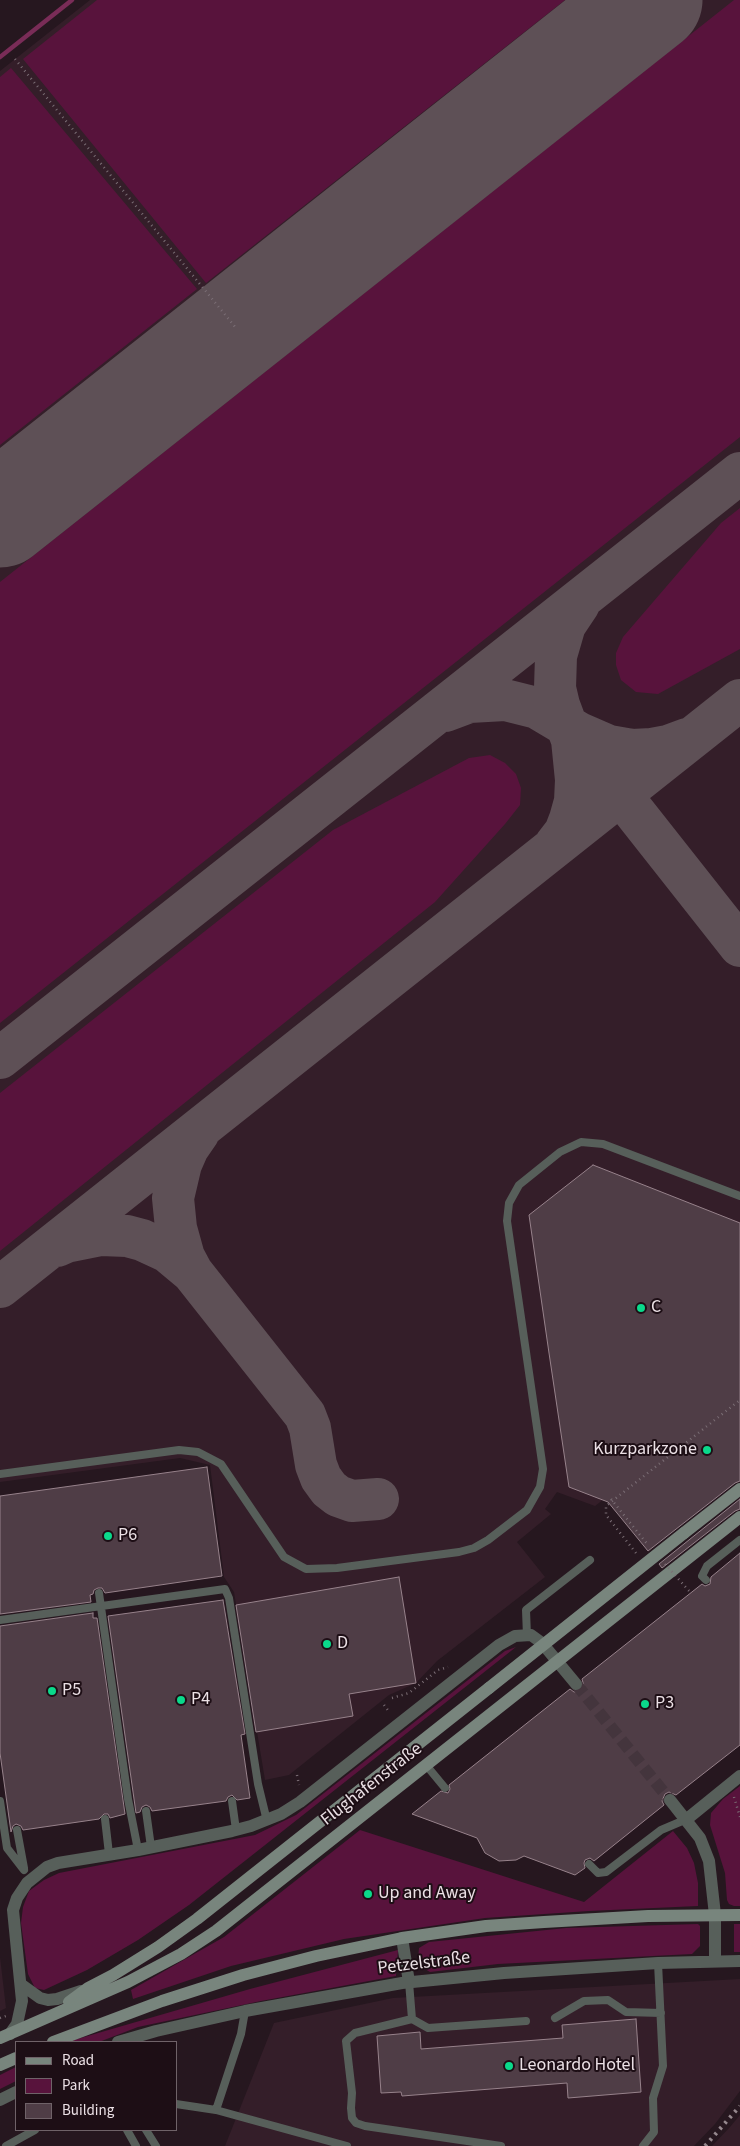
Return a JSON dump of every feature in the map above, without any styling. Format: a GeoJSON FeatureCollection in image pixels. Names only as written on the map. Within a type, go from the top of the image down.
{"type":"FeatureCollection","features":[{"type":"Feature","properties":{"kind":"main road","name":"Flughafenstraße"},"geometry":{"type":"LineString","coordinates":[[53,2015],[88,1988],[113,1975],[170,1939],[740,1489]]}},
{"type":"Feature","properties":{"kind":"main road","name":"Flughafenstraße"},"geometry":{"type":"LineString","coordinates":[[5,2036],[128,1982],[199,1943],[740,1517]]}},
{"type":"Feature","properties":{"kind":"main road"},"geometry":{"type":"LineString","coordinates":[[56,2041],[153,2004],[243,1975],[316,1956],[402,1938],[486,1926],[740,1914]]}},
{"type":"Feature","properties":{"kind":"main road"},"geometry":{"type":"LineString","coordinates":[[0,2065],[15,2058]]}},
{"type":"Feature","properties":{"kind":"street"},"geometry":{"type":"LineString","coordinates":[[5,2036],[17,2024],[20,2016],[22,1985],[13,1910],[17,1898],[36,1874],[58,1862],[138,1850],[236,1830],[267,1821],[300,1802],[499,1645],[514,1636],[531,1636],[542,1643],[576,1684]]}},
{"type":"Feature","properties":{"kind":"street"},"geometry":{"type":"LineString","coordinates":[[686,1819],[740,1776]]}},
{"type":"Feature","properties":{"kind":"street"},"geometry":{"type":"LineString","coordinates":[[670,1800],[700,1838],[709,1861],[715,1915],[715,1961]]}},
{"type":"Feature","properties":{"kind":"street"},"geometry":{"type":"LineString","coordinates":[[402,1938],[408,1982]]}},
{"type":"Feature","properties":{"kind":"street","name":"Petzelstraße"},"geometry":{"type":"LineString","coordinates":[[121,2041],[156,2031],[245,2011],[408,1982],[504,1973],[658,1963],[740,1961]]}},
{"type":"Feature","properties":{"kind":"street"},"geometry":{"type":"LineString","coordinates":[[22,1985],[40,1998],[48,2000],[72,1995],[88,1988]]}},
{"type":"Feature","properties":{"kind":"street"},"geometry":{"type":"LineString","coordinates":[[0,2100],[15,2092]]}},
{"type":"Feature","properties":{"kind":"lane"},"geometry":{"type":"LineString","coordinates":[[0,1474],[179,1450],[198,1452],[221,1464],[284,1557],[306,1569],[336,1568],[459,1552],[474,1548],[488,1540],[527,1510],[540,1488],[543,1469],[508,1221],[509,1203],[519,1185],[560,1152],[581,1142],[603,1144],[740,1196]]}},
{"type":"Feature","properties":{"kind":"lane"},"geometry":{"type":"LineString","coordinates":[[706,1580],[702,1576],[707,1566],[740,1540]]}},
{"type":"Feature","properties":{"kind":"lane"},"geometry":{"type":"LineString","coordinates":[[526,1636],[526,1610],[590,1560]]}},
{"type":"Feature","properties":{"kind":"lane"},"geometry":{"type":"LineString","coordinates":[[0,1620],[225,1589],[229,1598],[258,1784],[267,1821]]}},
{"type":"Feature","properties":{"kind":"lane"},"geometry":{"type":"LineString","coordinates":[[99,1593],[128,1800],[138,1850]]}},
{"type":"Feature","properties":{"kind":"lane"},"geometry":{"type":"LineString","coordinates":[[426,1765],[445,1788]]}},
{"type":"Feature","properties":{"kind":"lane"},"geometry":{"type":"LineString","coordinates":[[0,1801],[7,1848],[24,1870]]}},
{"type":"Feature","properties":{"kind":"lane"},"geometry":{"type":"LineString","coordinates":[[232,1801],[236,1830]]}},
{"type":"Feature","properties":{"kind":"lane"},"geometry":{"type":"LineString","coordinates":[[146,1812],[151,1847]]}},
{"type":"Feature","properties":{"kind":"lane"},"geometry":{"type":"LineString","coordinates":[[104,1819],[109,1854]]}},
{"type":"Feature","properties":{"kind":"lane"},"geometry":{"type":"LineString","coordinates":[[590,1864],[598,1873],[606,1872],[661,1830],[686,1819]]}},
{"type":"Feature","properties":{"kind":"lane"},"geometry":{"type":"LineString","coordinates":[[18,1830],[27,1883]]}},
{"type":"Feature","properties":{"kind":"lane"},"geometry":{"type":"LineString","coordinates":[[643,2146],[654,2132],[653,2098],[663,2066],[658,1963]]}},
{"type":"Feature","properties":{"kind":"lane"},"geometry":{"type":"LineString","coordinates":[[408,1982],[412,2019]]}},
{"type":"Feature","properties":{"kind":"lane"},"geometry":{"type":"LineString","coordinates":[[555,2018],[584,2001],[608,2000],[626,2012],[661,2013]]}},
{"type":"Feature","properties":{"kind":"lane"},"geometry":{"type":"LineString","coordinates":[[216,2110],[241,2034],[245,2011]]}},
{"type":"Feature","properties":{"kind":"lane"},"geometry":{"type":"LineString","coordinates":[[500,2146],[364,2126],[356,2122],[352,2118],[352,2093],[346,2041],[355,2033],[412,2019],[428,2028],[526,2021]]}},
{"type":"Feature","properties":{"kind":"lane"},"geometry":{"type":"LineString","coordinates":[[178,2104],[216,2110],[346,2146]]}},
{"type":"Feature","properties":{"kind":"lane"},"geometry":{"type":"LineString","coordinates":[[6,2146],[33,2131]]}},
{"type":"Feature","properties":{"kind":"lane"},"geometry":{"type":"LineString","coordinates":[[128,2131],[136,2146]]}},
{"type":"Feature","properties":{"kind":"lane"},"geometry":{"type":"LineString","coordinates":[[147,2131],[156,2146]]}},
{"type":"Feature","properties":{"kind":"path"},"geometry":{"type":"LineString","coordinates":[[15,60],[236,328]]}},
{"type":"Feature","properties":{"kind":"path"},"geometry":{"type":"LineString","coordinates":[[727,1787],[736,1798],[740,1816]]}},
{"type":"Feature","properties":{"kind":"shaded area"},"geometry":{"type":"Polygon","coordinates":[[[90,0],[740,0],[740,1395],[595,1506],[557,1492],[545,1509],[551,1514],[517,1542],[545,1577],[437,1661],[416,1683],[389,1695],[289,1775],[265,1780],[234,1592],[224,1577],[210,1465],[180,1458],[0,1482],[0,71],[90,0]]]}},
{"type":"Feature","properties":{"kind":"shaded area"},"geometry":{"type":"Polygon","coordinates":[[[0,1957],[6,2008],[0,2011],[0,1957]]]}},
{"type":"Feature","properties":{"kind":"shaded area"},"geometry":{"type":"Polygon","coordinates":[[[740,1979],[740,2091],[715,2124],[694,2146],[225,2146],[274,2023],[393,1998],[740,1979]]]}},
{"type":"Feature","properties":{"kind":"shaded area"},"geometry":{"type":"Polygon","coordinates":[[[740,2115],[740,2146],[712,2146],[730,2127],[740,2115]]]}},
{"type":"Feature","properties":{"kind":"green space"},"geometry":{"type":"Polygon","coordinates":[[[97,0],[565,0],[206,283],[23,59],[97,0]]]}},
{"type":"Feature","properties":{"kind":"green space"},"geometry":{"type":"Polygon","coordinates":[[[734,0],[740,0],[740,437],[0,1023],[0,582],[734,0]]]}},
{"type":"Feature","properties":{"kind":"green space"},"geometry":{"type":"Polygon","coordinates":[[[11,68],[197,289],[0,445],[0,77],[11,68]]]}},
{"type":"Feature","properties":{"kind":"green space"},"geometry":{"type":"Polygon","coordinates":[[[740,508],[740,649],[658,694],[636,692],[621,680],[616,665],[616,653],[623,637],[721,523],[740,508]]]}},
{"type":"Feature","properties":{"kind":"green space"},"geometry":{"type":"Polygon","coordinates":[[[490,755],[505,763],[516,774],[521,788],[520,805],[435,902],[0,1251],[0,1093],[333,830],[469,758],[490,755]]]}},
{"type":"Feature","properties":{"kind":"green space"},"geometry":{"type":"Polygon","coordinates":[[[516,1647],[189,1905],[138,1940],[87,1970],[44,1990],[35,1988],[28,1974],[21,1923],[23,1907],[29,1891],[44,1880],[59,1873],[255,1835],[296,1815],[505,1651],[516,1647]]]}},
{"type":"Feature","properties":{"kind":"green space"},"geometry":{"type":"Polygon","coordinates":[[[740,1786],[740,1906],[734,1906],[729,1904],[727,1900],[725,1873],[710,1825],[711,1813],[723,1799],[740,1786]]]}},
{"type":"Feature","properties":{"kind":"green space"},"geometry":{"type":"Polygon","coordinates":[[[360,1830],[584,1902],[673,1831],[687,1848],[694,1863],[698,1883],[698,1906],[485,1918],[344,1939],[231,1966],[133,1999],[131,1990],[224,1937],[360,1830]]]}},
{"type":"Feature","properties":{"kind":"green space"},"geometry":{"type":"Polygon","coordinates":[[[698,1924],[700,1926],[700,1946],[692,1954],[498,1964],[430,1972],[420,1966],[418,1960],[419,1948],[429,1942],[566,1928],[698,1924]]]}},
{"type":"Feature","properties":{"kind":"green space"},"geometry":{"type":"Polygon","coordinates":[[[734,1924],[740,1924],[740,1952],[734,1952],[734,1924]]]}},
{"type":"Feature","properties":{"kind":"green space"},"geometry":{"type":"Polygon","coordinates":[[[398,1950],[396,1976],[261,2001],[138,2027],[102,2041],[70,2041],[250,1989],[398,1950]]]}},
{"type":"Feature","properties":{"kind":"green space"},"geometry":{"type":"Polygon","coordinates":[[[15,2068],[15,2082],[0,2089],[0,2075],[15,2068]]]}},
{"type":"Feature","properties":{"kind":"building","name":"C"},"geometry":{"type":"Polygon","coordinates":[[[593,1165],[740,1223],[740,1481],[648,1551],[608,1502],[569,1487],[529,1215],[593,1165]]]}},
{"type":"Feature","properties":{"kind":"building","name":"P6"},"geometry":{"type":"Polygon","coordinates":[[[207,1467],[222,1576],[105,1593],[102,1588],[98,1588],[90,1595],[91,1602],[0,1614],[0,1496],[207,1467]]]}},
{"type":"Feature","properties":{"kind":"building"},"geometry":{"type":"Polygon","coordinates":[[[740,1499],[740,1509],[662,1568],[659,1564],[740,1499]]]}},
{"type":"Feature","properties":{"kind":"building","name":"P3"},"geometry":{"type":"Polygon","coordinates":[[[740,1553],[740,1745],[676,1795],[669,1792],[665,1794],[662,1801],[664,1805],[594,1861],[590,1858],[585,1860],[585,1868],[575,1875],[524,1856],[516,1860],[499,1861],[485,1853],[477,1838],[412,1814],[441,1791],[448,1793],[449,1785],[570,1689],[574,1692],[581,1691],[584,1686],[582,1679],[702,1584],[705,1586],[710,1584],[711,1577],[740,1553]]]}},
{"type":"Feature","properties":{"kind":"building","name":"D"},"geometry":{"type":"Polygon","coordinates":[[[399,1577],[416,1683],[349,1694],[353,1716],[256,1732],[236,1605],[399,1577]]]}},
{"type":"Feature","properties":{"kind":"building","name":"P4"},"geometry":{"type":"Polygon","coordinates":[[[223,1600],[245,1734],[241,1735],[250,1798],[237,1800],[232,1795],[226,1801],[152,1811],[146,1805],[142,1807],[140,1812],[136,1813],[108,1616],[223,1600]]]}},
{"type":"Feature","properties":{"kind":"building","name":"P5"},"geometry":{"type":"Polygon","coordinates":[[[93,1613],[93,1618],[97,1618],[125,1814],[110,1818],[108,1814],[104,1814],[99,1819],[23,1830],[21,1826],[16,1824],[11,1832],[0,1753],[0,1626],[93,1613]]]}},
{"type":"Feature","properties":{"kind":"building","name":"Leonardo Hotel"},"geometry":{"type":"Polygon","coordinates":[[[636,2019],[641,2092],[568,2098],[567,2083],[402,2096],[401,2092],[381,2093],[377,2036],[420,2032],[421,2049],[563,2038],[562,2025],[636,2019]]]}},
{"type":"Feature","properties":{"kind":"waterway"},"geometry":{"type":"LineString","coordinates":[[0,57],[72,0]]}},
{"type":"Feature","properties":{"kind":"taxiway"},"geometry":{"type":"LineString","coordinates":[[0,1058],[740,473]]}},
{"type":"Feature","properties":{"kind":"taxiway"},"geometry":{"type":"LineString","coordinates":[[555,845],[565,832],[570,819],[575,801],[576,780],[572,740],[555,688],[556,656],[565,625],[579,604]]}},
{"type":"Feature","properties":{"kind":"taxiway"},"geometry":{"type":"LineString","coordinates":[[445,711],[469,702],[505,700],[537,708],[579,733],[609,746],[632,750],[652,749],[668,746],[687,739]]}},
{"type":"Feature","properties":{"kind":"taxiway"},"geometry":{"type":"LineString","coordinates":[[0,1287],[740,700]]}},
{"type":"Feature","properties":{"kind":"taxiway"},"geometry":{"type":"LineString","coordinates":[[602,771],[740,946]]}},
{"type":"Feature","properties":{"kind":"taxiway"},"geometry":{"type":"LineString","coordinates":[[199,1132],[188,1148],[181,1164],[173,1198],[176,1228],[184,1257],[192,1272],[305,1415],[310,1428],[316,1465],[321,1478],[329,1489],[338,1496],[352,1501],[378,1499]]}},
{"type":"Feature","properties":{"kind":"taxiway"},"geometry":{"type":"LineString","coordinates":[[57,1246],[66,1242],[101,1235],[127,1236],[142,1240],[168,1252],[192,1272]]}},
{"type":"Feature","properties":{"kind":"runway"},"geometry":{"type":"LineString","coordinates":[[0,515],[650,0]]}},
{"type":"Feature","properties":{"kind":"tunnel"},"geometry":{"type":"LineString","coordinates":[[576,1684],[670,1800]]}},
{"type":"Feature","properties":{"kind":"railway"},"geometry":{"type":"LineString","coordinates":[[705,2146],[740,2106]]}},
{"type":"Feature","properties":{"kind":"place","name":"C"},"geometry":{"type":"Point","coordinates":[641,1308]}},
{"type":"Feature","properties":{"kind":"place","name":"Kurzparkzone"},"geometry":{"type":"Point","coordinates":[707,1450]}},
{"type":"Feature","properties":{"kind":"place","name":"P6"},"geometry":{"type":"Point","coordinates":[108,1536]}},
{"type":"Feature","properties":{"kind":"place","name":"D"},"geometry":{"type":"Point","coordinates":[327,1644]}},
{"type":"Feature","properties":{"kind":"place","name":"P5"},"geometry":{"type":"Point","coordinates":[52,1691]}},
{"type":"Feature","properties":{"kind":"place","name":"P4"},"geometry":{"type":"Point","coordinates":[181,1700]}},
{"type":"Feature","properties":{"kind":"place","name":"P3"},"geometry":{"type":"Point","coordinates":[645,1704]}},
{"type":"Feature","properties":{"kind":"place","name":"Up and Away"},"geometry":{"type":"Point","coordinates":[368,1894]}},
{"type":"Feature","properties":{"kind":"place","name":"Leonardo Hotel"},"geometry":{"type":"Point","coordinates":[509,2066]}}]}
